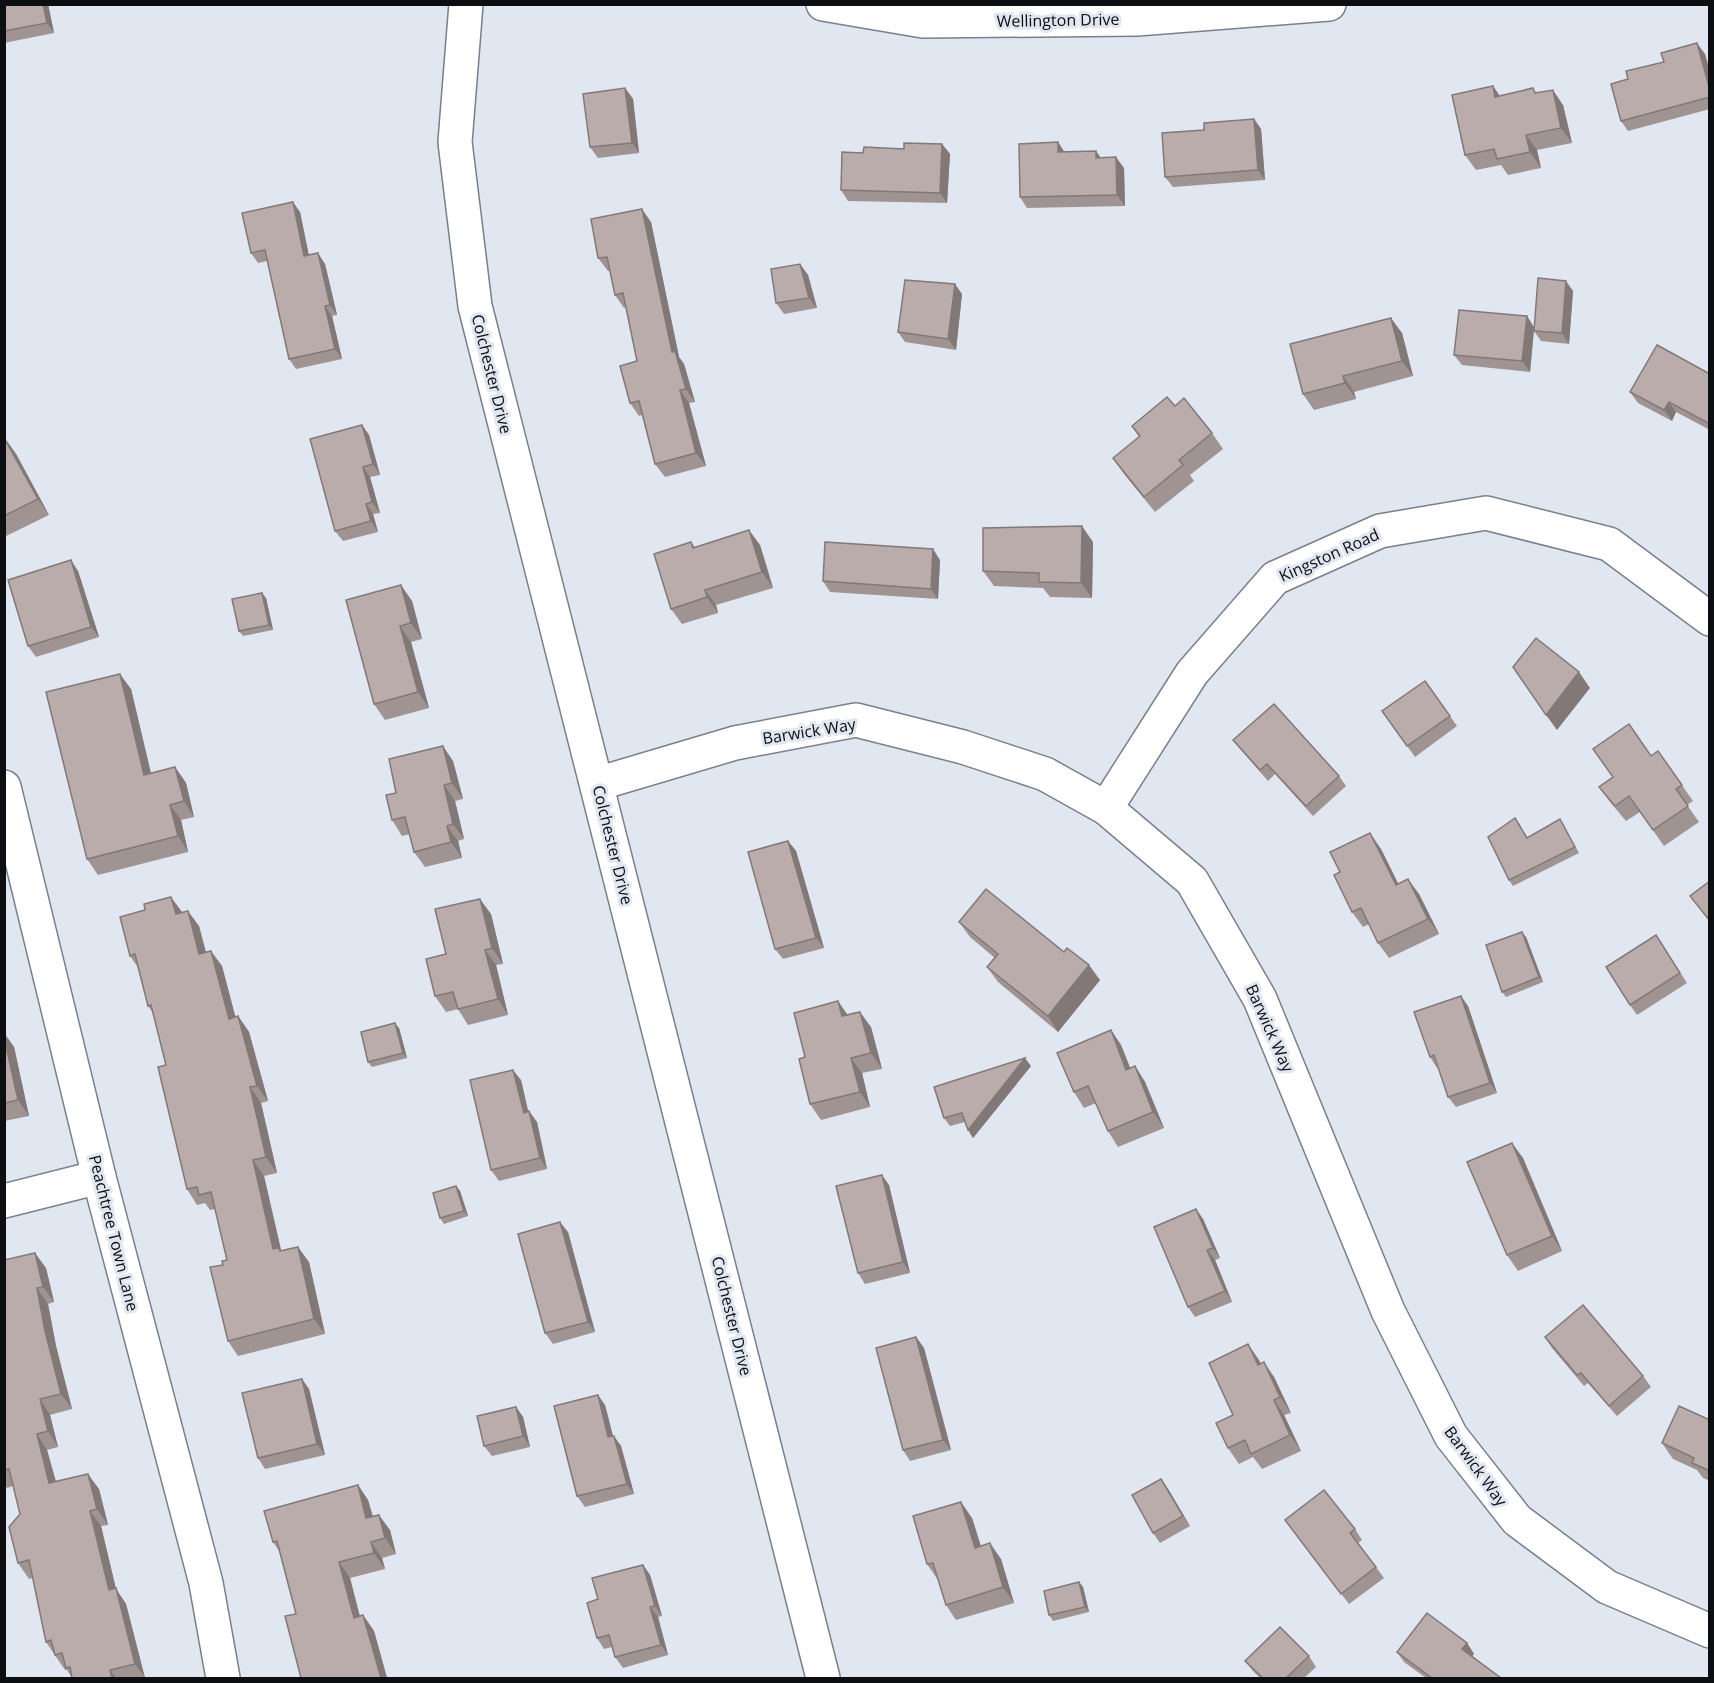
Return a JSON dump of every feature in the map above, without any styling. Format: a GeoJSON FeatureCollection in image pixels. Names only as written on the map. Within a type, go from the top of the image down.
{"type":"FeatureCollection","features":[{"type":"Feature","properties":{"kind":"street","name":"Colchester Drive"},"geometry":{"type":"LineString","coordinates":[[466,4],[455,142],[475,306],[823,1678]]}},
{"type":"Feature","properties":{"kind":"street","name":"Wellington Drive"},"geometry":{"type":"LineString","coordinates":[[823,4],[923,21],[1137,19],[1329,4]]}},
{"type":"Feature","properties":{"kind":"street","name":"Kingston Road"},"geometry":{"type":"LineString","coordinates":[[1106,808],[1192,673],[1275,578],[1380,531],[1486,513],[1609,543],[1710,620]]}},
{"type":"Feature","properties":{"kind":"street","name":"Barwick Way"},"geometry":{"type":"LineString","coordinates":[[597,783],[735,743],[856,720],[963,747],[1045,774],[1106,808],[1192,881],[1260,999],[1388,1311],[1451,1437],[1517,1520],[1607,1587],[1710,1630]]}},
{"type":"Feature","properties":{"kind":"street","name":"Peachtree Town Lane"},"geometry":{"type":"LineString","coordinates":[[4,787],[99,1177],[206,1583],[223,1678]]}},
{"type":"Feature","properties":{"kind":"street"},"geometry":{"type":"LineString","coordinates":[[4,1201],[99,1177]]}},
{"type":"Feature","properties":{"kind":"building"},"geometry":{"type":"Polygon","coordinates":[[[4,4],[43,4],[47,23],[4,31],[4,4]]]}},
{"type":"Feature","properties":{"kind":"building"},"geometry":{"type":"Polygon","coordinates":[[[1697,43],[1710,97],[1621,121],[1611,84],[1628,79],[1626,71],[1664,62],[1661,53],[1697,43]]]}},
{"type":"Feature","properties":{"kind":"building"},"geometry":{"type":"Polygon","coordinates":[[[1493,86],[1495,97],[1533,88],[1535,93],[1553,90],[1561,128],[1526,135],[1530,152],[1497,159],[1494,149],[1465,155],[1452,95],[1493,86]]]}},
{"type":"Feature","properties":{"kind":"building"},"geometry":{"type":"Polygon","coordinates":[[[625,88],[632,143],[590,147],[583,94],[625,88]]]}},
{"type":"Feature","properties":{"kind":"building"},"geometry":{"type":"Polygon","coordinates":[[[1254,119],[1258,170],[1165,177],[1162,133],[1204,130],[1204,123],[1254,119]]]}},
{"type":"Feature","properties":{"kind":"building"},"geometry":{"type":"Polygon","coordinates":[[[1058,142],[1058,152],[1096,151],[1096,158],[1116,157],[1117,195],[1020,197],[1019,144],[1058,142]]]}},
{"type":"Feature","properties":{"kind":"building"},"geometry":{"type":"Polygon","coordinates":[[[904,143],[942,144],[940,193],[841,190],[842,152],[863,153],[864,147],[904,149],[904,143]]]}},
{"type":"Feature","properties":{"kind":"building"},"geometry":{"type":"Polygon","coordinates":[[[293,202],[304,256],[318,253],[330,305],[325,306],[335,349],[289,359],[265,250],[251,253],[242,213],[293,202]]]}},
{"type":"Feature","properties":{"kind":"building"},"geometry":{"type":"Polygon","coordinates":[[[642,209],[672,352],[675,351],[686,389],[680,390],[696,453],[655,464],[639,401],[630,403],[620,366],[637,361],[623,293],[615,295],[607,257],[598,258],[591,219],[642,209]]]}},
{"type":"Feature","properties":{"kind":"building"},"geometry":{"type":"Polygon","coordinates":[[[800,264],[809,298],[776,303],[771,269],[800,264]]]}},
{"type":"Feature","properties":{"kind":"building"},"geometry":{"type":"Polygon","coordinates":[[[1538,278],[1566,281],[1562,333],[1534,331],[1538,278]]]}},
{"type":"Feature","properties":{"kind":"building"},"geometry":{"type":"Polygon","coordinates":[[[905,280],[955,284],[948,339],[898,332],[905,280]]]}},
{"type":"Feature","properties":{"kind":"building"},"geometry":{"type":"Polygon","coordinates":[[[1459,310],[1527,316],[1522,361],[1454,355],[1459,310]]]}},
{"type":"Feature","properties":{"kind":"building"},"geometry":{"type":"Polygon","coordinates":[[[1391,318],[1402,361],[1343,376],[1345,383],[1303,394],[1290,344],[1391,318]]]}},
{"type":"Feature","properties":{"kind":"building"},"geometry":{"type":"Polygon","coordinates":[[[1657,345],[1710,374],[1710,424],[1669,402],[1664,410],[1630,392],[1657,345]]]}},
{"type":"Feature","properties":{"kind":"building"},"geometry":{"type":"Polygon","coordinates":[[[1167,397],[1175,406],[1184,398],[1212,433],[1179,460],[1183,465],[1144,497],[1113,458],[1140,436],[1132,426],[1167,397]]]}},
{"type":"Feature","properties":{"kind":"building"},"geometry":{"type":"Polygon","coordinates":[[[362,425],[373,464],[363,467],[372,502],[366,504],[371,521],[335,531],[310,439],[362,425]]]}},
{"type":"Feature","properties":{"kind":"building"},"geometry":{"type":"Polygon","coordinates":[[[4,438],[38,499],[4,516],[4,438]]]}},
{"type":"Feature","properties":{"kind":"building"},"geometry":{"type":"Polygon","coordinates":[[[1082,526],[1081,583],[1039,582],[1039,573],[983,571],[983,528],[1082,526]]]}},
{"type":"Feature","properties":{"kind":"building"},"geometry":{"type":"Polygon","coordinates":[[[749,530],[762,572],[705,590],[707,597],[671,609],[654,554],[691,542],[693,548],[749,530]]]}},
{"type":"Feature","properties":{"kind":"building"},"geometry":{"type":"Polygon","coordinates":[[[825,542],[933,549],[931,589],[823,581],[825,542]]]}},
{"type":"Feature","properties":{"kind":"building"},"geometry":{"type":"Polygon","coordinates":[[[71,560],[91,627],[28,646],[8,580],[71,560]]]}},
{"type":"Feature","properties":{"kind":"building"},"geometry":{"type":"Polygon","coordinates":[[[401,585],[411,623],[400,626],[418,692],[374,704],[346,600],[401,585]]]}},
{"type":"Feature","properties":{"kind":"building"},"geometry":{"type":"Polygon","coordinates":[[[262,593],[269,625],[239,631],[232,599],[262,593]]]}},
{"type":"Feature","properties":{"kind":"building"},"geometry":{"type":"Polygon","coordinates":[[[1536,638],[1579,672],[1546,715],[1513,667],[1536,638]]]}},
{"type":"Feature","properties":{"kind":"building"},"geometry":{"type":"Polygon","coordinates":[[[120,674],[144,775],[175,767],[184,801],[170,805],[178,836],[87,859],[46,692],[120,674]]]}},
{"type":"Feature","properties":{"kind":"building"},"geometry":{"type":"Polygon","coordinates":[[[1425,681],[1450,716],[1407,746],[1382,711],[1425,681]]]}},
{"type":"Feature","properties":{"kind":"building"},"geometry":{"type":"Polygon","coordinates":[[[1274,704],[1339,776],[1306,806],[1267,764],[1260,770],[1233,740],[1274,704]]]}},
{"type":"Feature","properties":{"kind":"building"},"geometry":{"type":"Polygon","coordinates":[[[1629,724],[1651,756],[1658,751],[1682,785],[1676,789],[1688,806],[1653,830],[1629,796],[1615,806],[1599,787],[1613,777],[1593,749],[1629,724]]]}},
{"type":"Feature","properties":{"kind":"building"},"geometry":{"type":"Polygon","coordinates":[[[443,746],[452,783],[444,785],[453,824],[447,826],[451,842],[414,852],[405,817],[392,820],[386,795],[396,793],[389,759],[443,746]]]}},
{"type":"Feature","properties":{"kind":"building"},"geometry":{"type":"Polygon","coordinates":[[[1515,818],[1527,838],[1560,819],[1575,847],[1509,880],[1488,837],[1515,818]]]}},
{"type":"Feature","properties":{"kind":"building"},"geometry":{"type":"Polygon","coordinates":[[[1370,833],[1396,885],[1408,879],[1428,919],[1378,943],[1361,908],[1352,912],[1334,875],[1340,872],[1330,852],[1370,833]]]}},
{"type":"Feature","properties":{"kind":"building"},"geometry":{"type":"Polygon","coordinates":[[[788,841],[816,938],[775,949],[748,852],[788,841]]]}},
{"type":"Feature","properties":{"kind":"building"},"geometry":{"type":"Polygon","coordinates":[[[1710,881],[1710,921],[1690,896],[1710,881]]]}},
{"type":"Feature","properties":{"kind":"building"},"geometry":{"type":"Polygon","coordinates":[[[986,889],[1064,952],[1067,948],[1089,965],[1048,1016],[987,967],[998,954],[959,922],[986,889]]]}},
{"type":"Feature","properties":{"kind":"building"},"geometry":{"type":"Polygon","coordinates":[[[171,897],[176,914],[188,911],[199,954],[211,951],[229,1019],[238,1016],[257,1086],[250,1087],[266,1157],[253,1160],[273,1249],[279,1248],[280,1251],[298,1247],[314,1319],[228,1341],[210,1267],[223,1265],[222,1261],[227,1260],[211,1192],[199,1195],[197,1187],[187,1189],[158,1067],[166,1065],[151,1005],[148,1006],[135,954],[130,956],[120,917],[145,910],[144,904],[171,897]]]}},
{"type":"Feature","properties":{"kind":"building"},"geometry":{"type":"Polygon","coordinates":[[[480,899],[492,948],[485,950],[498,999],[458,1009],[453,992],[435,996],[426,959],[446,954],[435,909],[480,899]]]}},
{"type":"Feature","properties":{"kind":"building"},"geometry":{"type":"Polygon","coordinates":[[[1522,932],[1539,977],[1502,992],[1486,945],[1522,932]]]}},
{"type":"Feature","properties":{"kind":"building"},"geometry":{"type":"Polygon","coordinates":[[[1656,935],[1680,973],[1630,1005],[1606,967],[1656,935]]]}},
{"type":"Feature","properties":{"kind":"building"},"geometry":{"type":"Polygon","coordinates":[[[1461,996],[1490,1083],[1448,1097],[1434,1055],[1430,1057],[1414,1012],[1461,996]]]}},
{"type":"Feature","properties":{"kind":"building"},"geometry":{"type":"Polygon","coordinates":[[[838,1001],[842,1016],[860,1012],[871,1053],[851,1058],[860,1092],[810,1104],[799,1059],[805,1057],[794,1013],[838,1001]]]}},
{"type":"Feature","properties":{"kind":"building"},"geometry":{"type":"Polygon","coordinates":[[[395,1023],[403,1053],[368,1062],[361,1032],[395,1023]]]}},
{"type":"Feature","properties":{"kind":"building"},"geometry":{"type":"Polygon","coordinates":[[[1111,1030],[1126,1070],[1135,1066],[1153,1112],[1108,1131],[1088,1086],[1074,1092],[1057,1053],[1111,1030]]]}},
{"type":"Feature","properties":{"kind":"building"},"geometry":{"type":"Polygon","coordinates":[[[4,1037],[18,1100],[4,1103],[4,1037]]]}},
{"type":"Feature","properties":{"kind":"building"},"geometry":{"type":"Polygon","coordinates":[[[1025,1058],[968,1130],[962,1113],[944,1118],[934,1087],[1025,1058]]]}},
{"type":"Feature","properties":{"kind":"building"},"geometry":{"type":"Polygon","coordinates":[[[513,1070],[524,1113],[529,1111],[540,1158],[491,1170],[470,1080],[513,1070]]]}},
{"type":"Feature","properties":{"kind":"building"},"geometry":{"type":"Polygon","coordinates":[[[1512,1143],[1552,1236],[1507,1255],[1467,1162],[1512,1143]]]}},
{"type":"Feature","properties":{"kind":"building"},"geometry":{"type":"Polygon","coordinates":[[[882,1175],[903,1262],[858,1273],[836,1186],[882,1175]]]}},
{"type":"Feature","properties":{"kind":"building"},"geometry":{"type":"Polygon","coordinates":[[[456,1186],[464,1211],[440,1218],[433,1193],[456,1186]]]}},
{"type":"Feature","properties":{"kind":"building"},"geometry":{"type":"Polygon","coordinates":[[[1196,1209],[1213,1248],[1207,1250],[1225,1291],[1188,1307],[1154,1227],[1196,1209]]]}},
{"type":"Feature","properties":{"kind":"building"},"geometry":{"type":"Polygon","coordinates":[[[560,1222],[588,1322],[545,1333],[518,1234],[560,1222]]]}},
{"type":"Feature","properties":{"kind":"building"},"geometry":{"type":"Polygon","coordinates":[[[35,1253],[43,1287],[37,1288],[61,1394],[40,1399],[48,1431],[37,1434],[49,1483],[88,1474],[97,1509],[90,1511],[109,1590],[116,1588],[135,1664],[110,1670],[112,1678],[72,1678],[70,1667],[66,1668],[62,1653],[55,1655],[51,1640],[46,1642],[29,1560],[18,1563],[9,1527],[20,1514],[9,1469],[4,1470],[4,1260],[35,1253]]]}},
{"type":"Feature","properties":{"kind":"building"},"geometry":{"type":"Polygon","coordinates":[[[1583,1305],[1643,1376],[1609,1406],[1581,1373],[1577,1375],[1545,1337],[1583,1305]]]}},
{"type":"Feature","properties":{"kind":"building"},"geometry":{"type":"Polygon","coordinates":[[[916,1337],[943,1440],[903,1450],[876,1348],[916,1337]]]}},
{"type":"Feature","properties":{"kind":"building"},"geometry":{"type":"Polygon","coordinates":[[[1248,1344],[1258,1365],[1264,1362],[1280,1397],[1274,1400],[1290,1435],[1251,1454],[1245,1440],[1228,1448],[1216,1423],[1233,1415],[1209,1363],[1248,1344]]]}},
{"type":"Feature","properties":{"kind":"building"},"geometry":{"type":"Polygon","coordinates":[[[302,1379],[317,1444],[258,1458],[242,1393],[302,1379]]]}},
{"type":"Feature","properties":{"kind":"building"},"geometry":{"type":"Polygon","coordinates":[[[598,1395],[608,1437],[614,1436],[627,1484],[577,1496],[554,1406],[598,1395]]]}},
{"type":"Feature","properties":{"kind":"building"},"geometry":{"type":"Polygon","coordinates":[[[1679,1406],[1710,1420],[1710,1471],[1692,1463],[1694,1458],[1662,1443],[1679,1406]]]}},
{"type":"Feature","properties":{"kind":"building"},"geometry":{"type":"Polygon","coordinates":[[[516,1407],[523,1436],[484,1446],[477,1416],[516,1407]]]}},
{"type":"Feature","properties":{"kind":"building"},"geometry":{"type":"Polygon","coordinates":[[[1161,1479],[1183,1516],[1153,1533],[1132,1495],[1161,1479]]]}},
{"type":"Feature","properties":{"kind":"building"},"geometry":{"type":"Polygon","coordinates":[[[358,1485],[366,1518],[379,1515],[385,1538],[371,1542],[374,1553],[339,1562],[354,1618],[363,1615],[381,1678],[301,1678],[285,1616],[296,1614],[277,1541],[273,1542],[264,1511],[358,1485]]]}},
{"type":"Feature","properties":{"kind":"building"},"geometry":{"type":"Polygon","coordinates":[[[1324,1490],[1355,1529],[1350,1533],[1376,1567],[1341,1594],[1285,1520],[1324,1490]]]}},
{"type":"Feature","properties":{"kind":"building"},"geometry":{"type":"Polygon","coordinates":[[[961,1502],[975,1548],[990,1543],[1003,1587],[946,1605],[933,1563],[927,1564],[913,1516],[961,1502]]]}},
{"type":"Feature","properties":{"kind":"building"},"geometry":{"type":"Polygon","coordinates":[[[643,1565],[655,1606],[650,1607],[661,1645],[615,1657],[609,1635],[597,1638],[587,1603],[598,1599],[592,1578],[643,1565]]]}},
{"type":"Feature","properties":{"kind":"building"},"geometry":{"type":"Polygon","coordinates":[[[1079,1582],[1085,1607],[1049,1615],[1044,1591],[1079,1582]]]}},
{"type":"Feature","properties":{"kind":"building"},"geometry":{"type":"Polygon","coordinates":[[[1427,1613],[1467,1643],[1462,1649],[1501,1678],[1432,1678],[1397,1652],[1427,1613]]]}},
{"type":"Feature","properties":{"kind":"building"},"geometry":{"type":"Polygon","coordinates":[[[1280,1627],[1309,1656],[1286,1678],[1263,1678],[1245,1661],[1280,1627]]]}}]}
